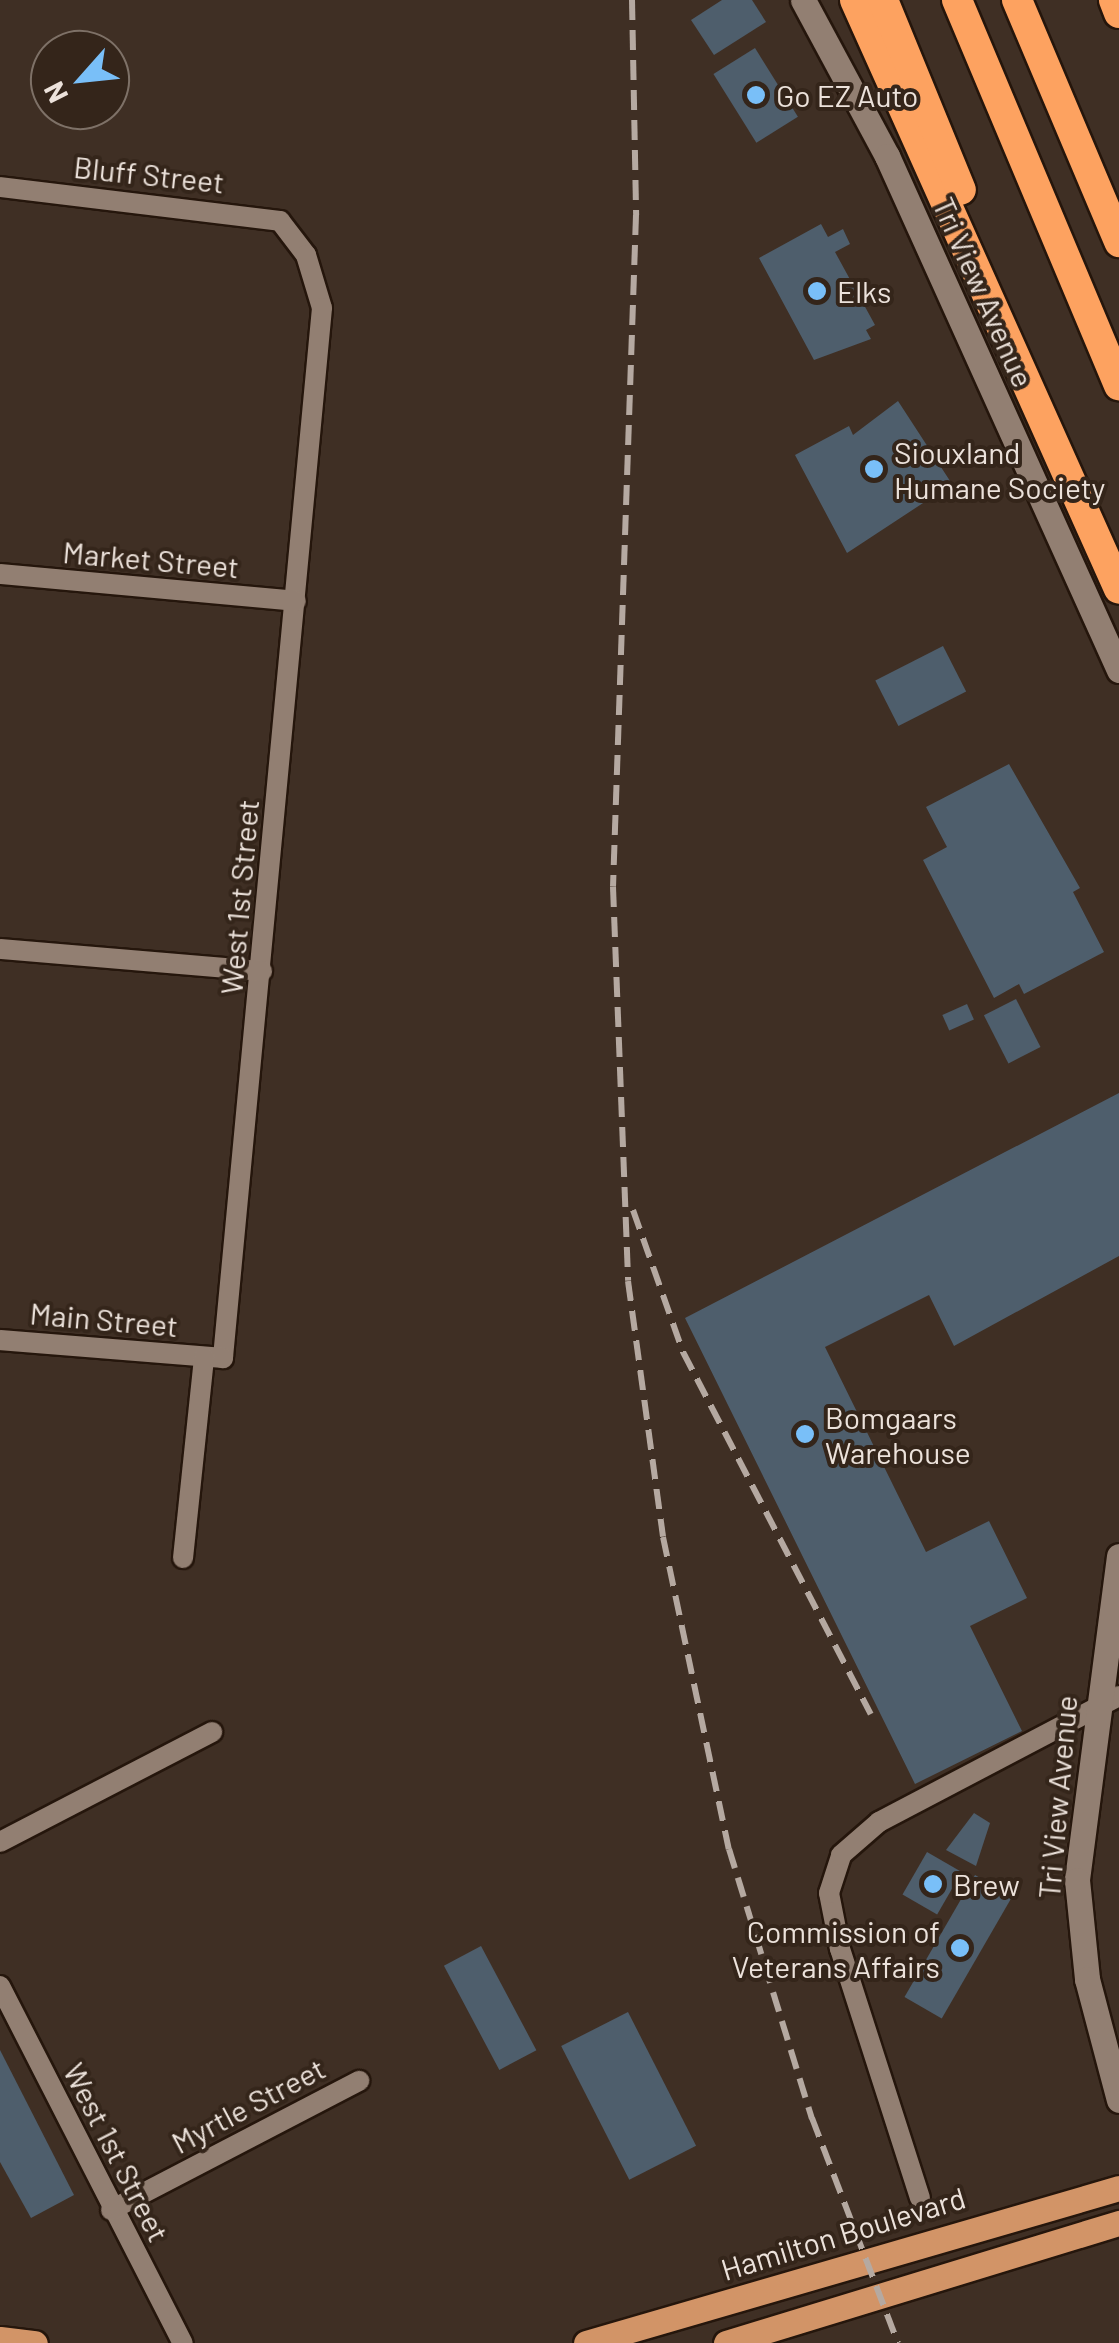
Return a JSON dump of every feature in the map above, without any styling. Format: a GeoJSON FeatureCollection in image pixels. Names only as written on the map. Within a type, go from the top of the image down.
{"type":"FeatureCollection","features":[{"type":"Feature","properties":{"kind":"highway"},"geometry":{"type":"LineString","coordinates":[[855,0],[1119,588]]}},
{"type":"Feature","properties":{"kind":"highway"},"geometry":{"type":"LineString","coordinates":[[883,0],[989,259],[1039,415]]}},
{"type":"Feature","properties":{"kind":"highway"},"geometry":{"type":"LineString","coordinates":[[957,0],[1119,385]]}},
{"type":"Feature","properties":{"kind":"highway"},"geometry":{"type":"LineString","coordinates":[[1018,0],[1119,239]]}},
{"type":"Feature","properties":{"kind":"highway"},"geometry":{"type":"LineString","coordinates":[[1114,0],[1119,13]]}},
{"type":"Feature","properties":{"kind":"main road","name":"Hamilton Boulevard"},"geometry":{"type":"LineString","coordinates":[[586,2343],[1119,2188]]}},
{"type":"Feature","properties":{"kind":"main road"},"geometry":{"type":"LineString","coordinates":[[726,2343],[1119,2223]]}},
{"type":"Feature","properties":{"kind":"main road"},"geometry":{"type":"LineString","coordinates":[[1090,2232],[1119,2241]]}},
{"type":"Feature","properties":{"kind":"main road"},"geometry":{"type":"LineString","coordinates":[[0,2339],[35,2343]]}},
{"type":"Feature","properties":{"kind":"street","name":"Tri View Avenue"},"geometry":{"type":"LineString","coordinates":[[803,0],[887,156],[1119,670]]}},
{"type":"Feature","properties":{"kind":"street","name":"Bluff Street"},"geometry":{"type":"LineString","coordinates":[[0,187],[258,216],[288,229]]}},
{"type":"Feature","properties":{"kind":"street","name":"West 1st Street"},"geometry":{"type":"LineString","coordinates":[[204,1357],[223,1358],[322,308],[288,229]]}},
{"type":"Feature","properties":{"kind":"street","name":"Market Street"},"geometry":{"type":"LineString","coordinates":[[0,574],[296,602]]}},
{"type":"Feature","properties":{"kind":"street"},"geometry":{"type":"LineString","coordinates":[[0,949],[262,971]]}},
{"type":"Feature","properties":{"kind":"street","name":"Main Street"},"geometry":{"type":"LineString","coordinates":[[0,1340],[204,1357]]}},
{"type":"Feature","properties":{"kind":"street"},"geometry":{"type":"LineString","coordinates":[[183,1558],[204,1357]]}},
{"type":"Feature","properties":{"kind":"street","name":"Tri View Avenue"},"geometry":{"type":"LineString","coordinates":[[1119,1556],[1107,1702],[1078,1880],[1087,1980],[1119,2100]]}},
{"type":"Feature","properties":{"kind":"street"},"geometry":{"type":"LineString","coordinates":[[920,2198],[840,1949],[829,1892],[840,1855],[879,1822],[1107,1702]]}},
{"type":"Feature","properties":{"kind":"street"},"geometry":{"type":"LineString","coordinates":[[0,1842],[212,1732]]}},
{"type":"Feature","properties":{"kind":"street","name":"West 1st Street"},"geometry":{"type":"LineString","coordinates":[[0,1986],[111,2210],[183,2343]]}},
{"type":"Feature","properties":{"kind":"street","name":"Myrtle Street"},"geometry":{"type":"LineString","coordinates":[[111,2210],[359,2080]]}},
{"type":"Feature","properties":{"kind":"building"},"geometry":{"type":"Polygon","coordinates":[[[722,0],[752,0],[766,22],[714,55],[691,20],[722,0]]]}},
{"type":"Feature","properties":{"kind":"building","name":"Go EZ Auto"},"geometry":{"type":"Polygon","coordinates":[[[755,48],[798,117],[756,143],[713,74],[755,48]]]}},
{"type":"Feature","properties":{"kind":"building","name":"Elks"},"geometry":{"type":"Polygon","coordinates":[[[821,224],[828,237],[843,229],[850,244],[835,252],[875,325],[866,330],[871,339],[814,360],[759,258],[821,224]]]}},
{"type":"Feature","properties":{"kind":"building","name":"Siouxland Humane Society"},"geometry":{"type":"Polygon","coordinates":[[[898,401],[952,484],[847,553],[795,455],[849,426],[853,435],[898,401]]]}},
{"type":"Feature","properties":{"kind":"building"},"geometry":{"type":"Polygon","coordinates":[[[943,646],[966,691],[898,726],[875,681],[943,646]]]}},
{"type":"Feature","properties":{"kind":"building"},"geometry":{"type":"Polygon","coordinates":[[[1009,764],[1080,888],[1073,892],[1104,952],[1024,994],[1019,984],[994,998],[923,860],[947,847],[926,807],[1009,764]]]}},
{"type":"Feature","properties":{"kind":"building"},"geometry":{"type":"Polygon","coordinates":[[[1016,999],[1041,1047],[1008,1063],[984,1015],[1016,999]]]}},
{"type":"Feature","properties":{"kind":"building"},"geometry":{"type":"Polygon","coordinates":[[[967,1004],[974,1020],[949,1031],[942,1015],[967,1004]]]}},
{"type":"Feature","properties":{"kind":"building","name":"Bomgaars Warehouse"},"geometry":{"type":"Polygon","coordinates":[[[1119,1093],[1119,1256],[954,1346],[929,1295],[825,1347],[926,1552],[989,1521],[1027,1598],[970,1626],[1022,1731],[915,1784],[685,1318],[1119,1093]]]}},
{"type":"Feature","properties":{"kind":"building"},"geometry":{"type":"Polygon","coordinates":[[[974,1813],[990,1823],[976,1866],[946,1850],[974,1813]]]}},
{"type":"Feature","properties":{"kind":"building","name":"Brew"},"geometry":{"type":"Polygon","coordinates":[[[927,1852],[962,1872],[937,1914],[903,1894],[927,1852]]]}},
{"type":"Feature","properties":{"kind":"building","name":"Commission of Veterans Affairs"},"geometry":{"type":"Polygon","coordinates":[[[975,1875],[1012,1896],[942,2019],[905,1997],[975,1875]]]}},
{"type":"Feature","properties":{"kind":"building"},"geometry":{"type":"Polygon","coordinates":[[[481,1946],[536,2050],[499,2070],[444,1966],[481,1946]]]}},
{"type":"Feature","properties":{"kind":"building"},"geometry":{"type":"Polygon","coordinates":[[[628,2012],[696,2146],[629,2180],[561,2046],[628,2012]]]}},
{"type":"Feature","properties":{"kind":"building"},"geometry":{"type":"Polygon","coordinates":[[[0,2050],[74,2195],[31,2218],[0,2162],[0,2050]]]}},
{"type":"Feature","properties":{"kind":"railway"},"geometry":{"type":"LineString","coordinates":[[632,0],[636,215],[613,887],[628,1281],[663,1537],[729,1849],[812,2118],[898,2343]]}},
{"type":"Feature","properties":{"kind":"railway"},"geometry":{"type":"LineString","coordinates":[[633,1210],[683,1352],[871,1714]]}},
{"type":"Feature","properties":{"kind":"place","name":"Go EZ Auto"},"geometry":{"type":"Point","coordinates":[756,95]}},
{"type":"Feature","properties":{"kind":"place","name":"Elks"},"geometry":{"type":"Point","coordinates":[817,291]}},
{"type":"Feature","properties":{"kind":"place","name":"Siouxland Humane Society"},"geometry":{"type":"Point","coordinates":[874,469]}},
{"type":"Feature","properties":{"kind":"place","name":"Bomgaars Warehouse"},"geometry":{"type":"Point","coordinates":[805,1434]}},
{"type":"Feature","properties":{"kind":"place","name":"Brew"},"geometry":{"type":"Point","coordinates":[933,1884]}},
{"type":"Feature","properties":{"kind":"place","name":"Commission of Veterans Affairs"},"geometry":{"type":"Point","coordinates":[960,1948]}}]}
